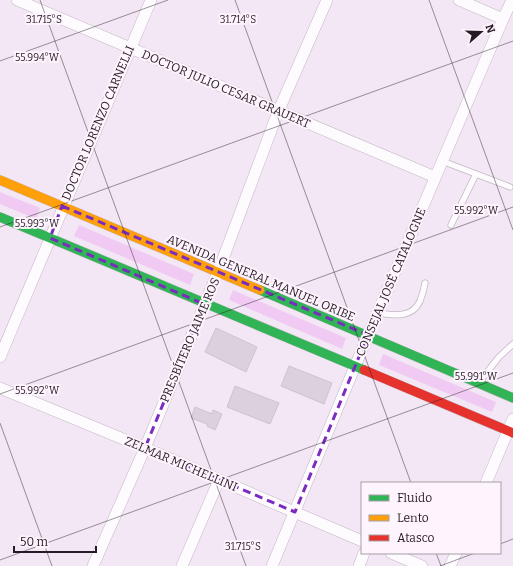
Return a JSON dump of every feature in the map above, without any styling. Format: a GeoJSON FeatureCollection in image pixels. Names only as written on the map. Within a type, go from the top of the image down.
{"type":"FeatureCollection","features":[{"type":"Feature","properties":{"kind":"main road","name":"AVENIDA GENERAL MANUEL ORIBE"},"geometry":{"type":"LineString","coordinates":[[0,180],[368,335],[513,398]]}},
{"type":"Feature","properties":{"kind":"main road"},"geometry":{"type":"LineString","coordinates":[[0,217],[510,432]]}},
{"type":"Feature","properties":{"kind":"street","name":"DOCTOR JULIO CESAR GRAUERT"},"geometry":{"type":"LineString","coordinates":[[17,0],[278,112],[435,177]]}},
{"type":"Feature","properties":{"kind":"street","name":"DOCTOR LORENZO CARNELLI"},"geometry":{"type":"LineString","coordinates":[[0,357],[62,206],[150,0]]}},
{"type":"Feature","properties":{"kind":"street","name":"PRESBÍTERO JAIME ROS"},"geometry":{"type":"LineString","coordinates":[[93,566],[145,448],[218,272],[278,112],[327,0]]}},
{"type":"Feature","properties":{"kind":"street"},"geometry":{"type":"LineString","coordinates":[[458,0],[502,19]]}},
{"type":"Feature","properties":{"kind":"street","name":"CONSEJAL JOSÉ CATALOGNE"},"geometry":{"type":"LineString","coordinates":[[272,566],[442,160],[502,19],[512,0]]}},
{"type":"Feature","properties":{"kind":"street","name":"ZELMAR MICHELLINI"},"geometry":{"type":"LineString","coordinates":[[0,388],[361,541]]}},
{"type":"Feature","properties":{"kind":"street"},"geometry":{"type":"LineString","coordinates":[[486,482],[510,432],[513,419]]}},
{"type":"Feature","properties":{"kind":"street"},"geometry":{"type":"LineString","coordinates":[[182,566],[219,480]]}},
{"type":"Feature","properties":{"kind":"street"},"geometry":{"type":"LineString","coordinates":[[359,566],[364,554]]}},
{"type":"Feature","properties":{"kind":"street"},"geometry":{"type":"LineString","coordinates":[[393,554],[422,566]]}},
{"type":"Feature","properties":{"kind":"street"},"geometry":{"type":"LineString","coordinates":[[450,566],[456,554]]}},
{"type":"Feature","properties":{"kind":"lane"},"geometry":{"type":"LineString","coordinates":[[442,160],[510,187]]}},
{"type":"Feature","properties":{"kind":"lane"},"geometry":{"type":"LineString","coordinates":[[451,225],[476,174]]}},
{"type":"Feature","properties":{"kind":"lane"},"geometry":{"type":"LineString","coordinates":[[378,312],[397,316],[411,312],[420,303],[425,283]]}},
{"type":"Feature","properties":{"kind":"lane"},"geometry":{"type":"LineString","coordinates":[[478,383],[499,357],[513,344]]}},
{"type":"Feature","properties":{"kind":"highlighted area"},"geometry":{"type":"Polygon","coordinates":[[[62,206],[368,335],[295,512],[145,448],[204,304],[50,238],[62,206]]]}},
{"type":"Feature","properties":{"kind":"shaded area"},"geometry":{"type":"Polygon","coordinates":[[[0,192],[40,208],[36,219],[0,204],[0,192]]]}},
{"type":"Feature","properties":{"kind":"shaded area"},"geometry":{"type":"Polygon","coordinates":[[[79,225],[194,274],[190,285],[74,236],[79,225]]]}},
{"type":"Feature","properties":{"kind":"shaded area"},"geometry":{"type":"Polygon","coordinates":[[[233,290],[346,338],[342,349],[229,300],[233,290]]]}},
{"type":"Feature","properties":{"kind":"shaded area"},"geometry":{"type":"Polygon","coordinates":[[[383,354],[496,402],[492,412],[379,365],[383,354]]]}},
{"type":"Feature","properties":{"kind":"building"},"geometry":{"type":"Polygon","coordinates":[[[216,328],[257,347],[246,372],[205,352],[216,328]]]}},
{"type":"Feature","properties":{"kind":"building"},"geometry":{"type":"Polygon","coordinates":[[[289,366],[332,383],[324,404],[281,386],[289,366]]]}},
{"type":"Feature","properties":{"kind":"building"},"geometry":{"type":"Polygon","coordinates":[[[235,386],[279,403],[270,424],[227,407],[235,386]]]}},
{"type":"Feature","properties":{"kind":"building"},"geometry":{"type":"Polygon","coordinates":[[[195,407],[212,414],[213,410],[222,414],[215,430],[207,426],[207,424],[191,418],[195,407]]]}},
{"type":"Feature","properties":{"kind":"traffic: fast"},"geometry":{"type":"LineString","coordinates":[[0,217],[364,370]]}},
{"type":"Feature","properties":{"kind":"traffic: fast"},"geometry":{"type":"LineString","coordinates":[[260,290],[513,398]]}},
{"type":"Feature","properties":{"kind":"traffic: slow"},"geometry":{"type":"LineString","coordinates":[[0,180],[260,290]]}},
{"type":"Feature","properties":{"kind":"traffic: jam"},"geometry":{"type":"LineString","coordinates":[[364,370],[513,433]]}}]}
